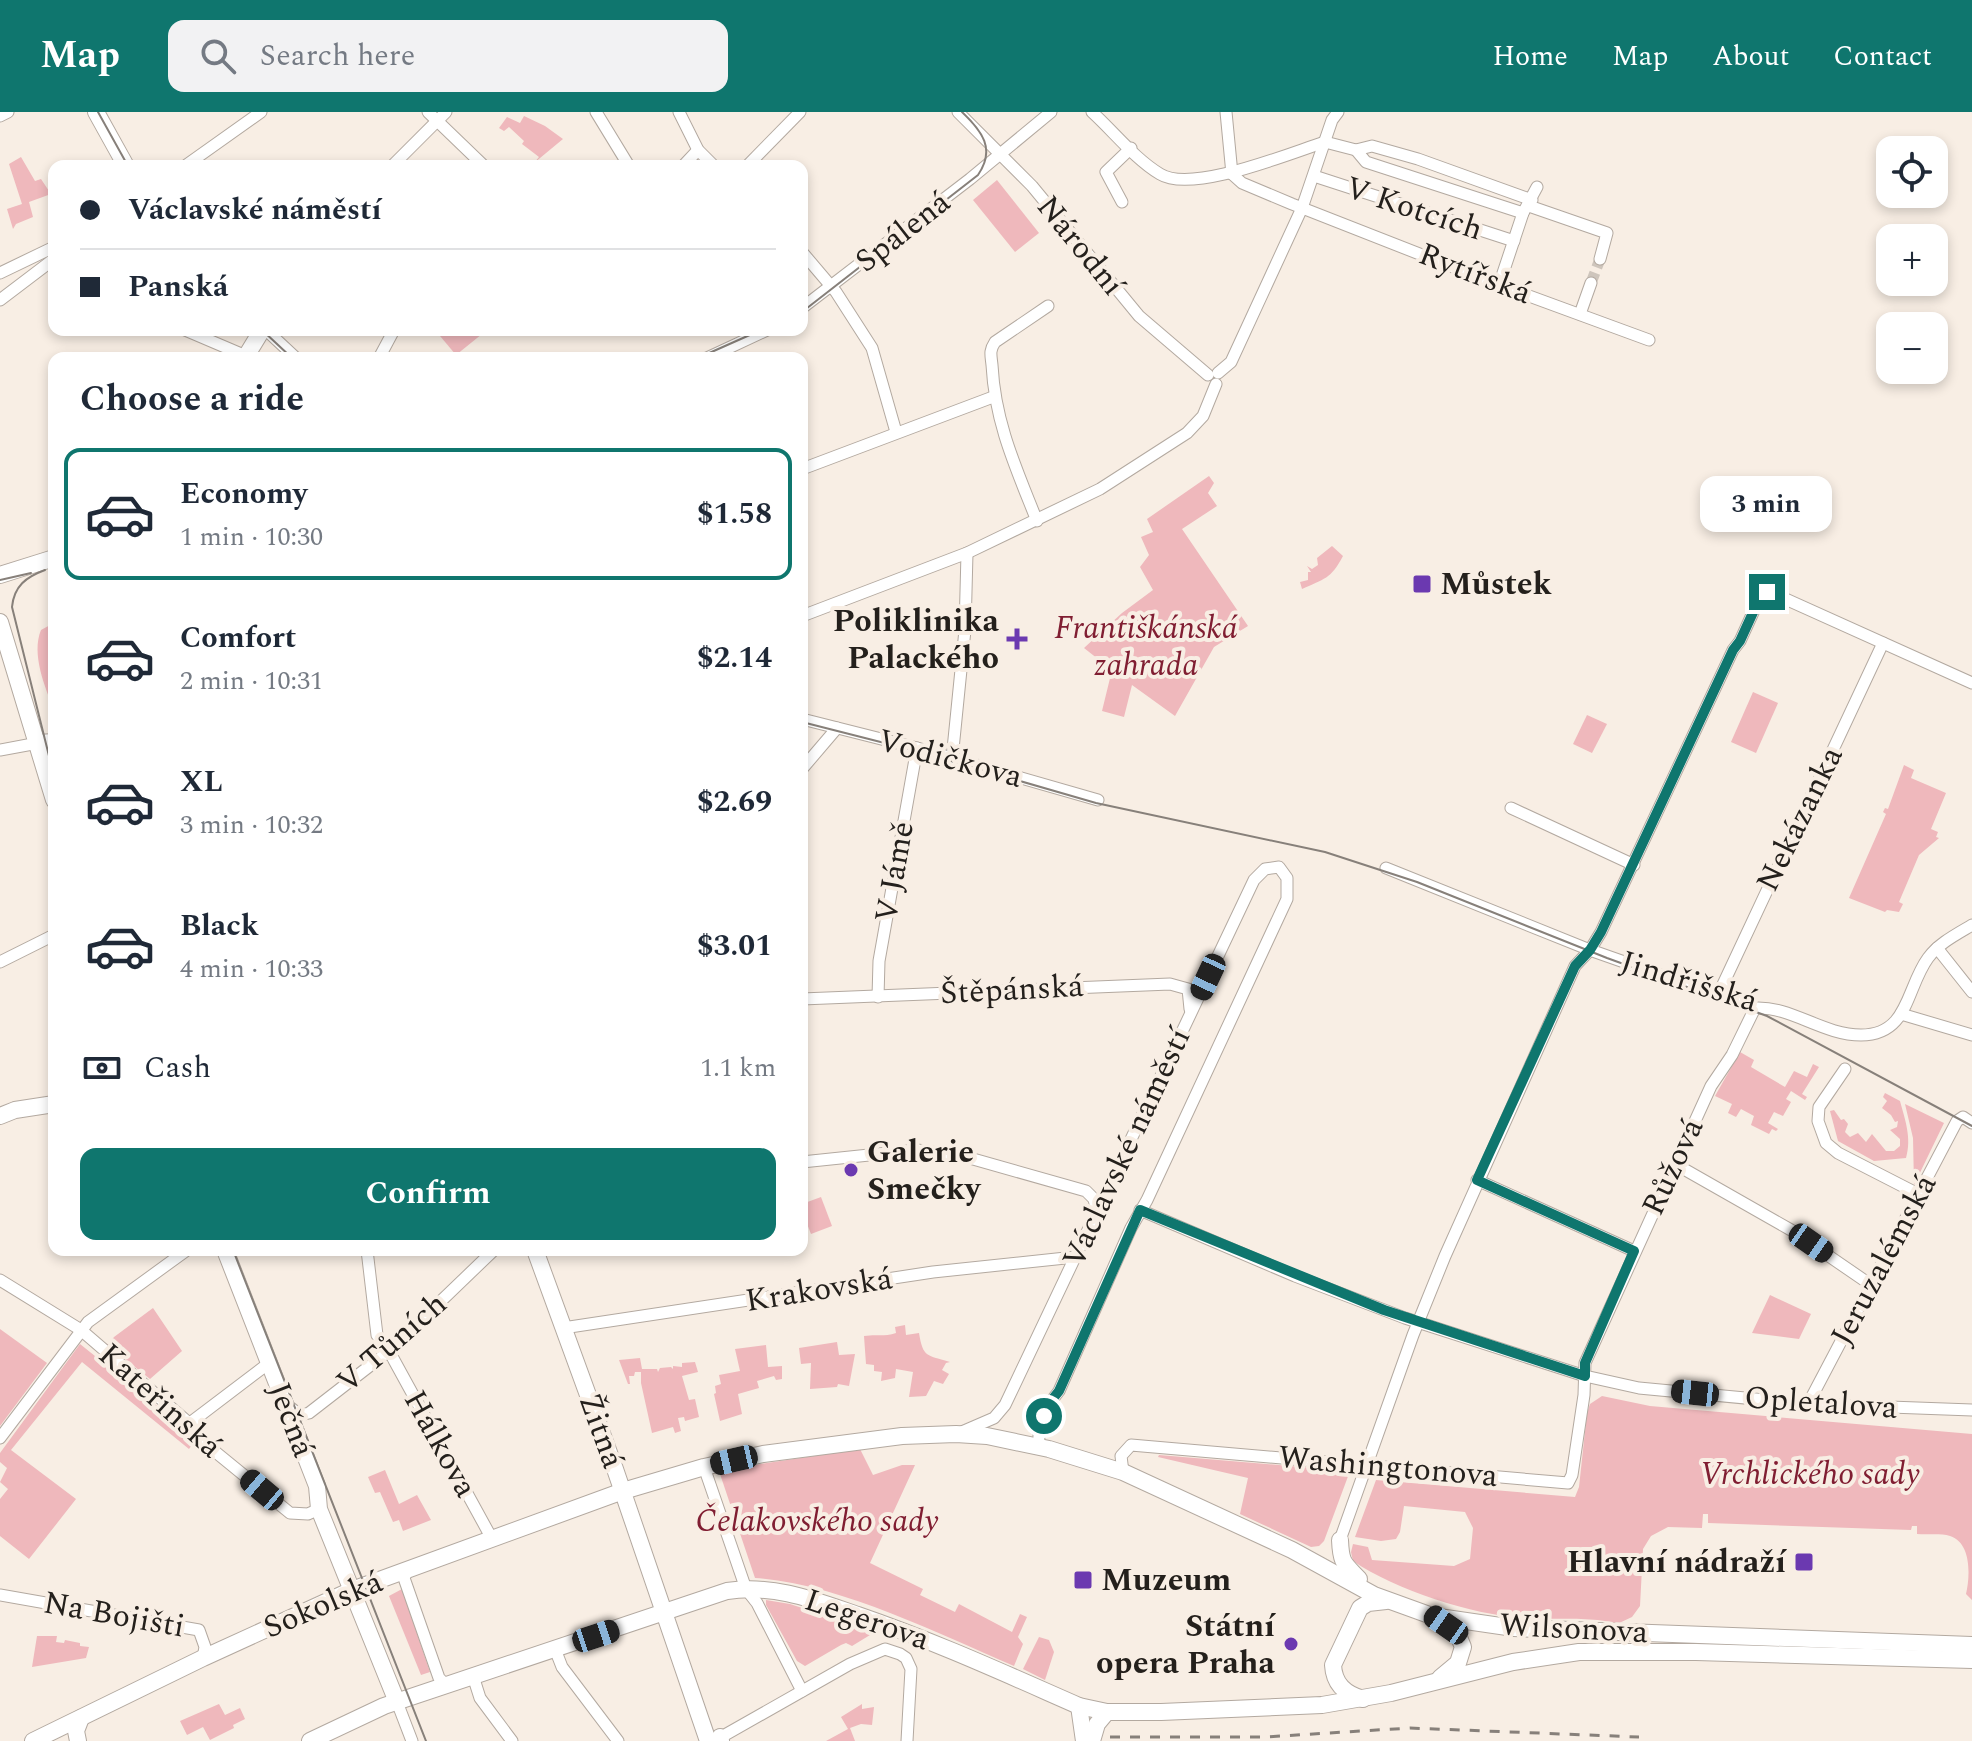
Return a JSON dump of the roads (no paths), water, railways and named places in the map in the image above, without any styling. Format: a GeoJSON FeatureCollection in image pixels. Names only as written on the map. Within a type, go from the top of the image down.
{"type":"FeatureCollection","features":[{"type":"Feature","properties":{"kind":"main road"},"geometry":{"type":"LineString","coordinates":[[96,112],[123,160]]}},
{"type":"Feature","properties":{"kind":"main road"},"geometry":{"type":"LineString","coordinates":[[0,575],[48,560]]}},
{"type":"Feature","properties":{"kind":"main road"},"geometry":{"type":"LineString","coordinates":[[0,565],[32,564]]}},
{"type":"Feature","properties":{"kind":"main road"},"geometry":{"type":"LineString","coordinates":[[0,622],[46,743]]}},
{"type":"Feature","properties":{"kind":"main road"},"geometry":{"type":"LineString","coordinates":[[0,1116],[15,1110],[48,1105]]}},
{"type":"Feature","properties":{"kind":"main road","name":"Ječná"},"geometry":{"type":"LineString","coordinates":[[227,1256],[317,1486],[319,1509],[397,1702]]}},
{"type":"Feature","properties":{"kind":"main road","name":"Žitná"},"geometry":{"type":"LineString","coordinates":[[537,1256],[623,1491],[663,1613],[722,1738]]}},
{"type":"Feature","properties":{"kind":"main road","name":"Wilsonova"},"geometry":{"type":"LineString","coordinates":[[704,1467],[763,1454],[877,1437],[956,1434],[1021,1442],[1123,1472],[1292,1550],[1381,1598],[1432,1616],[1514,1628],[1972,1645]]}},
{"type":"Feature","properties":{"kind":"main road","name":"Sokolská"},"geometry":{"type":"LineString","coordinates":[[33,1741],[352,1590],[491,1537],[623,1491],[704,1467]]}},
{"type":"Feature","properties":{"kind":"main road"},"geometry":{"type":"LineString","coordinates":[[1292,1550],[1324,1554],[1340,1540]]}},
{"type":"Feature","properties":{"kind":"main road"},"geometry":{"type":"LineString","coordinates":[[1340,1540],[1345,1566],[1381,1598],[1360,1608],[1333,1665],[1339,1685],[1363,1699]]}},
{"type":"Feature","properties":{"kind":"main road","name":"Legerova"},"geometry":{"type":"LineString","coordinates":[[310,1741],[397,1702],[727,1591],[746,1589],[770,1589],[802,1596],[913,1634],[1079,1706],[1107,1712],[1289,1708],[1363,1699],[1435,1682]]}},
{"type":"Feature","properties":{"kind":"main road"},"geometry":{"type":"LineString","coordinates":[[1432,1616],[1458,1635],[1463,1647],[1458,1663],[1435,1682]]}},
{"type":"Feature","properties":{"kind":"main road"},"geometry":{"type":"LineString","coordinates":[[1947,1642],[1972,1638]]}},
{"type":"Feature","properties":{"kind":"main road","name":"Wilsonova"},"geometry":{"type":"LineString","coordinates":[[1435,1682],[1540,1657],[1594,1651],[1972,1660]]}},
{"type":"Feature","properties":{"kind":"main road"},"geometry":{"type":"LineString","coordinates":[[1902,1658],[1931,1665],[1972,1668]]}},
{"type":"Feature","properties":{"kind":"main road"},"geometry":{"type":"LineString","coordinates":[[1079,1706],[1084,1741]]}},
{"type":"Feature","properties":{"kind":"main road"},"geometry":{"type":"LineString","coordinates":[[1092,1741],[1097,1724],[1107,1712]]}},
{"type":"Feature","properties":{"kind":"main road"},"geometry":{"type":"LineString","coordinates":[[78,1741],[76,1731],[81,1718]]}},
{"type":"Feature","properties":{"kind":"street"},"geometry":{"type":"LineString","coordinates":[[0,116],[8,112]]}},
{"type":"Feature","properties":{"kind":"street"},"geometry":{"type":"LineString","coordinates":[[596,112],[625,160]]}},
{"type":"Feature","properties":{"kind":"street"},"geometry":{"type":"LineString","coordinates":[[679,112],[698,150],[708,160]]}},
{"type":"Feature","properties":{"kind":"street"},"geometry":{"type":"LineString","coordinates":[[753,160],[800,112]]}},
{"type":"Feature","properties":{"kind":"street","name":"Národní"},"geometry":{"type":"LineString","coordinates":[[958,112],[1055,212],[1128,305],[1214,378]]}},
{"type":"Feature","properties":{"kind":"street","name":"Spálená"},"geometry":{"type":"LineString","coordinates":[[808,303],[1002,154],[1051,112]]}},
{"type":"Feature","properties":{"kind":"street"},"geometry":{"type":"LineString","coordinates":[[1092,112],[1159,174],[1170,178],[1218,178],[1325,142],[1356,150],[1372,146],[1418,159],[1528,206]]}},
{"type":"Feature","properties":{"kind":"street"},"geometry":{"type":"LineString","coordinates":[[1226,112],[1232,174]]}},
{"type":"Feature","properties":{"kind":"street"},"geometry":{"type":"LineString","coordinates":[[808,614],[967,553],[1037,521],[1100,489],[1173,444],[1203,416],[1214,378],[1231,362],[1302,208],[1332,120],[1338,112]]}},
{"type":"Feature","properties":{"kind":"street"},"geometry":{"type":"LineString","coordinates":[[193,160],[259,113]]}},
{"type":"Feature","properties":{"kind":"street"},"geometry":{"type":"LineString","coordinates":[[397,160],[437,115],[478,160]]}},
{"type":"Feature","properties":{"kind":"street"},"geometry":{"type":"LineString","coordinates":[[1122,202],[1106,172],[1131,148]]}},
{"type":"Feature","properties":{"kind":"street"},"geometry":{"type":"LineString","coordinates":[[689,160],[698,150]]}},
{"type":"Feature","properties":{"kind":"street"},"geometry":{"type":"LineString","coordinates":[[1356,150],[1366,162],[1528,206],[1607,233],[1600,259]]}},
{"type":"Feature","properties":{"kind":"street","name":"Rytířská"},"geometry":{"type":"LineString","coordinates":[[1232,174],[1242,183],[1302,208],[1649,340]]}},
{"type":"Feature","properties":{"kind":"street","name":"V Kotcích"},"geometry":{"type":"LineString","coordinates":[[1314,176],[1514,241]]}},
{"type":"Feature","properties":{"kind":"street"},"geometry":{"type":"LineString","coordinates":[[1499,285],[1537,187]]}},
{"type":"Feature","properties":{"kind":"street"},"geometry":{"type":"LineString","coordinates":[[0,273],[48,250]]}},
{"type":"Feature","properties":{"kind":"street"},"geometry":{"type":"LineString","coordinates":[[808,259],[858,324],[875,354],[896,432]]}},
{"type":"Feature","properties":{"kind":"street"},"geometry":{"type":"LineString","coordinates":[[0,300],[48,264]]}},
{"type":"Feature","properties":{"kind":"street"},"geometry":{"type":"LineString","coordinates":[[1580,314],[1591,283]]}},
{"type":"Feature","properties":{"kind":"street"},"geometry":{"type":"LineString","coordinates":[[1037,521],[1009,453],[993,397],[990,350],[995,342],[1048,306]]}},
{"type":"Feature","properties":{"kind":"street"},"geometry":{"type":"LineString","coordinates":[[199,336],[235,352]]}},
{"type":"Feature","properties":{"kind":"street"},"geometry":{"type":"LineString","coordinates":[[271,336],[289,352]]}},
{"type":"Feature","properties":{"kind":"street"},"geometry":{"type":"LineString","coordinates":[[720,352],[754,336]]}},
{"type":"Feature","properties":{"kind":"street"},"geometry":{"type":"LineString","coordinates":[[808,467],[993,397]]}},
{"type":"Feature","properties":{"kind":"street"},"geometry":{"type":"LineString","coordinates":[[952,759],[965,630],[967,553]]}},
{"type":"Feature","properties":{"kind":"street"},"geometry":{"type":"LineString","coordinates":[[1340,1540],[1418,1323],[1477,1180],[1575,966],[1590,950],[1634,865],[1761,595],[1767,592],[1972,683]]}},
{"type":"Feature","properties":{"kind":"street","name":"Nekázanka"},"geometry":{"type":"LineString","coordinates":[[1718,995],[1883,643]]}},
{"type":"Feature","properties":{"kind":"street","name":"Vodičkova"},"geometry":{"type":"LineString","coordinates":[[808,721],[1098,800]]}},
{"type":"Feature","properties":{"kind":"street"},"geometry":{"type":"LineString","coordinates":[[808,762],[837,728]]}},
{"type":"Feature","properties":{"kind":"street"},"geometry":{"type":"LineString","coordinates":[[0,750],[46,743]]}},
{"type":"Feature","properties":{"kind":"street","name":"V Jámě"},"geometry":{"type":"LineString","coordinates":[[878,997],[879,961],[917,748]]}},
{"type":"Feature","properties":{"kind":"street"},"geometry":{"type":"LineString","coordinates":[[1511,808],[1634,865]]}},
{"type":"Feature","properties":{"kind":"street","name":"Václavské náměstí"},"geometry":{"type":"LineString","coordinates":[[956,1434],[994,1418],[1005,1405],[1254,880],[1269,867],[1281,868],[1287,878],[1287,899],[1140,1210],[1059,1391],[1047,1406],[1039,1447]]}},
{"type":"Feature","properties":{"kind":"street","name":"Jindřišská"},"geometry":{"type":"LineString","coordinates":[[1386,868],[1590,950],[1755,1008],[1769,1007],[1815,1026],[1859,1035],[1888,1028],[1901,1014]]}},
{"type":"Feature","properties":{"kind":"street"},"geometry":{"type":"LineString","coordinates":[[1972,925],[1937,948],[1925,961],[1901,1014],[1972,1035]]}},
{"type":"Feature","properties":{"kind":"street"},"geometry":{"type":"LineString","coordinates":[[0,962],[48,938]]}},
{"type":"Feature","properties":{"kind":"street"},"geometry":{"type":"LineString","coordinates":[[1937,948],[1972,992]]}},
{"type":"Feature","properties":{"kind":"street","name":"Štěpánská"},"geometry":{"type":"LineString","coordinates":[[808,999],[1170,984],[1185,987],[1190,993],[1190,1010],[1186,1021]]}},
{"type":"Feature","properties":{"kind":"street","name":"Růžová"},"geometry":{"type":"LineString","coordinates":[[1585,1376],[1585,1363],[1634,1251],[1711,1086],[1732,1055],[1755,1008]]}},
{"type":"Feature","properties":{"kind":"street"},"geometry":{"type":"LineString","coordinates":[[1845,1069],[1819,1107],[1818,1121],[1826,1143],[1838,1153],[1918,1194]]}},
{"type":"Feature","properties":{"kind":"street","name":"Jeruzalémská"},"geometry":{"type":"LineString","coordinates":[[1808,1404],[1957,1121],[1967,1120]]}},
{"type":"Feature","properties":{"kind":"street"},"geometry":{"type":"LineString","coordinates":[[808,1161],[917,1150],[959,1155],[1086,1191],[1094,1199],[1097,1213]]}},
{"type":"Feature","properties":{"kind":"street"},"geometry":{"type":"LineString","coordinates":[[1675,1164],[1791,1230],[1871,1285]]}},
{"type":"Feature","properties":{"kind":"street"},"geometry":{"type":"LineString","coordinates":[[1477,1180],[1634,1251]]}},
{"type":"Feature","properties":{"kind":"street","name":"Opletalova"},"geometry":{"type":"LineString","coordinates":[[1140,1210],[1418,1323],[1585,1376],[1639,1388],[1808,1404],[1972,1413]]}},
{"type":"Feature","properties":{"kind":"street"},"geometry":{"type":"LineString","coordinates":[[0,1438],[88,1322],[179,1256]]}},
{"type":"Feature","properties":{"kind":"street","name":"Hálkova"},"geometry":{"type":"LineString","coordinates":[[368,1256],[377,1335],[389,1351],[491,1537]]}},
{"type":"Feature","properties":{"kind":"street","name":"V Tůních"},"geometry":{"type":"LineString","coordinates":[[284,1401],[300,1415],[309,1413],[389,1351],[488,1256]]}},
{"type":"Feature","properties":{"kind":"street","name":"Krakovská"},"geometry":{"type":"LineString","coordinates":[[563,1328],[933,1272],[1075,1257]]}},
{"type":"Feature","properties":{"kind":"street","name":"Kateřinská"},"geometry":{"type":"LineString","coordinates":[[0,1280],[81,1330],[190,1423],[202,1441],[290,1513],[308,1514],[319,1509]]}},
{"type":"Feature","properties":{"kind":"street"},"geometry":{"type":"LineString","coordinates":[[190,1423],[269,1363]]}},
{"type":"Feature","properties":{"kind":"street","name":"Washingtonova"},"geometry":{"type":"LineString","coordinates":[[1123,1472],[1121,1456],[1131,1445],[1568,1483],[1574,1462],[1585,1376]]}},
{"type":"Feature","properties":{"kind":"street"},"geometry":{"type":"LineString","coordinates":[[704,1467],[746,1589],[757,1603],[802,1691]]}},
{"type":"Feature","properties":{"kind":"street"},"geometry":{"type":"LineString","coordinates":[[408,1569],[404,1578],[439,1678],[449,1684]]}},
{"type":"Feature","properties":{"kind":"street","name":"Na Bojišti"},"geometry":{"type":"LineString","coordinates":[[0,1595],[199,1630],[205,1647],[203,1658]]}},
{"type":"Feature","properties":{"kind":"street"},"geometry":{"type":"LineString","coordinates":[[555,1649],[562,1667],[618,1741]]}},
{"type":"Feature","properties":{"kind":"street"},"geometry":{"type":"LineString","coordinates":[[722,1738],[878,1651],[895,1651],[906,1658],[911,1676],[907,1741]]}},
{"type":"Feature","properties":{"kind":"street"},"geometry":{"type":"LineString","coordinates":[[473,1676],[480,1698],[512,1741]]}},
{"type":"Feature","properties":{"kind":"street"},"geometry":{"type":"LineString","coordinates":[[397,1702],[412,1741]]}},
{"type":"Feature","properties":{"kind":"tunnel"},"geometry":{"type":"LineString","coordinates":[[1591,283],[1600,259]]}},
{"type":"Feature","properties":{"kind":"tram line"},"geometry":{"type":"LineString","coordinates":[[98,112],[125,160]]}},
{"type":"Feature","properties":{"kind":"tram line"},"geometry":{"type":"LineString","coordinates":[[808,307],[978,175],[986,157],[984,141],[981,133],[962,112]]}},
{"type":"Feature","properties":{"kind":"tram line"},"geometry":{"type":"LineString","coordinates":[[268,336],[286,352]]}},
{"type":"Feature","properties":{"kind":"tram line"},"geometry":{"type":"LineString","coordinates":[[712,352],[748,336]]}},
{"type":"Feature","properties":{"kind":"tram line"},"geometry":{"type":"LineString","coordinates":[[45,570],[22,583],[15,593],[12,607],[48,752]]}},
{"type":"Feature","properties":{"kind":"tram line"},"geometry":{"type":"LineString","coordinates":[[0,580],[31,573]]}},
{"type":"Feature","properties":{"kind":"tram line"},"geometry":{"type":"LineString","coordinates":[[808,724],[1096,803],[1325,852],[1417,882],[1607,958],[1767,1016],[1972,1126]]}},
{"type":"Feature","properties":{"kind":"tram line"},"geometry":{"type":"LineString","coordinates":[[235,1256],[426,1741]]}},
{"type":"Feature","properties":{"kind":"railway"},"geometry":{"type":"LineString","coordinates":[[1110,1737],[1264,1737],[1410,1728],[1639,1737]]}},
{"type":"Feature","properties":{"kind":"place","name":"Můstek"},"geometry":{"type":"Point","coordinates":[1422,584]}},
{"type":"Feature","properties":{"kind":"place","name":"Poliklinika Palackého"},"geometry":{"type":"Point","coordinates":[1017,639]}},
{"type":"Feature","properties":{"kind":"place","name":"Galerie Smečky"},"geometry":{"type":"Point","coordinates":[851,1170]}},
{"type":"Feature","properties":{"kind":"place","name":"Hlavní nádraží"},"geometry":{"type":"Point","coordinates":[1804,1562]}},
{"type":"Feature","properties":{"kind":"place","name":"Muzeum"},"geometry":{"type":"Point","coordinates":[1083,1580]}},
{"type":"Feature","properties":{"kind":"place","name":"Státní opera Praha"},"geometry":{"type":"Point","coordinates":[1291,1644]}},
{"type":"Feature","properties":{"kind":"park label","name":"Františkánská zahrada"},"geometry":{"type":"Point","coordinates":[1146,646]}},
{"type":"Feature","properties":{"kind":"park label","name":"Vrchlického sady"},"geometry":{"type":"Point","coordinates":[1810,1474]}},
{"type":"Feature","properties":{"kind":"park label","name":"Čelakovského sady"},"geometry":{"type":"Point","coordinates":[817,1521]}}]}
